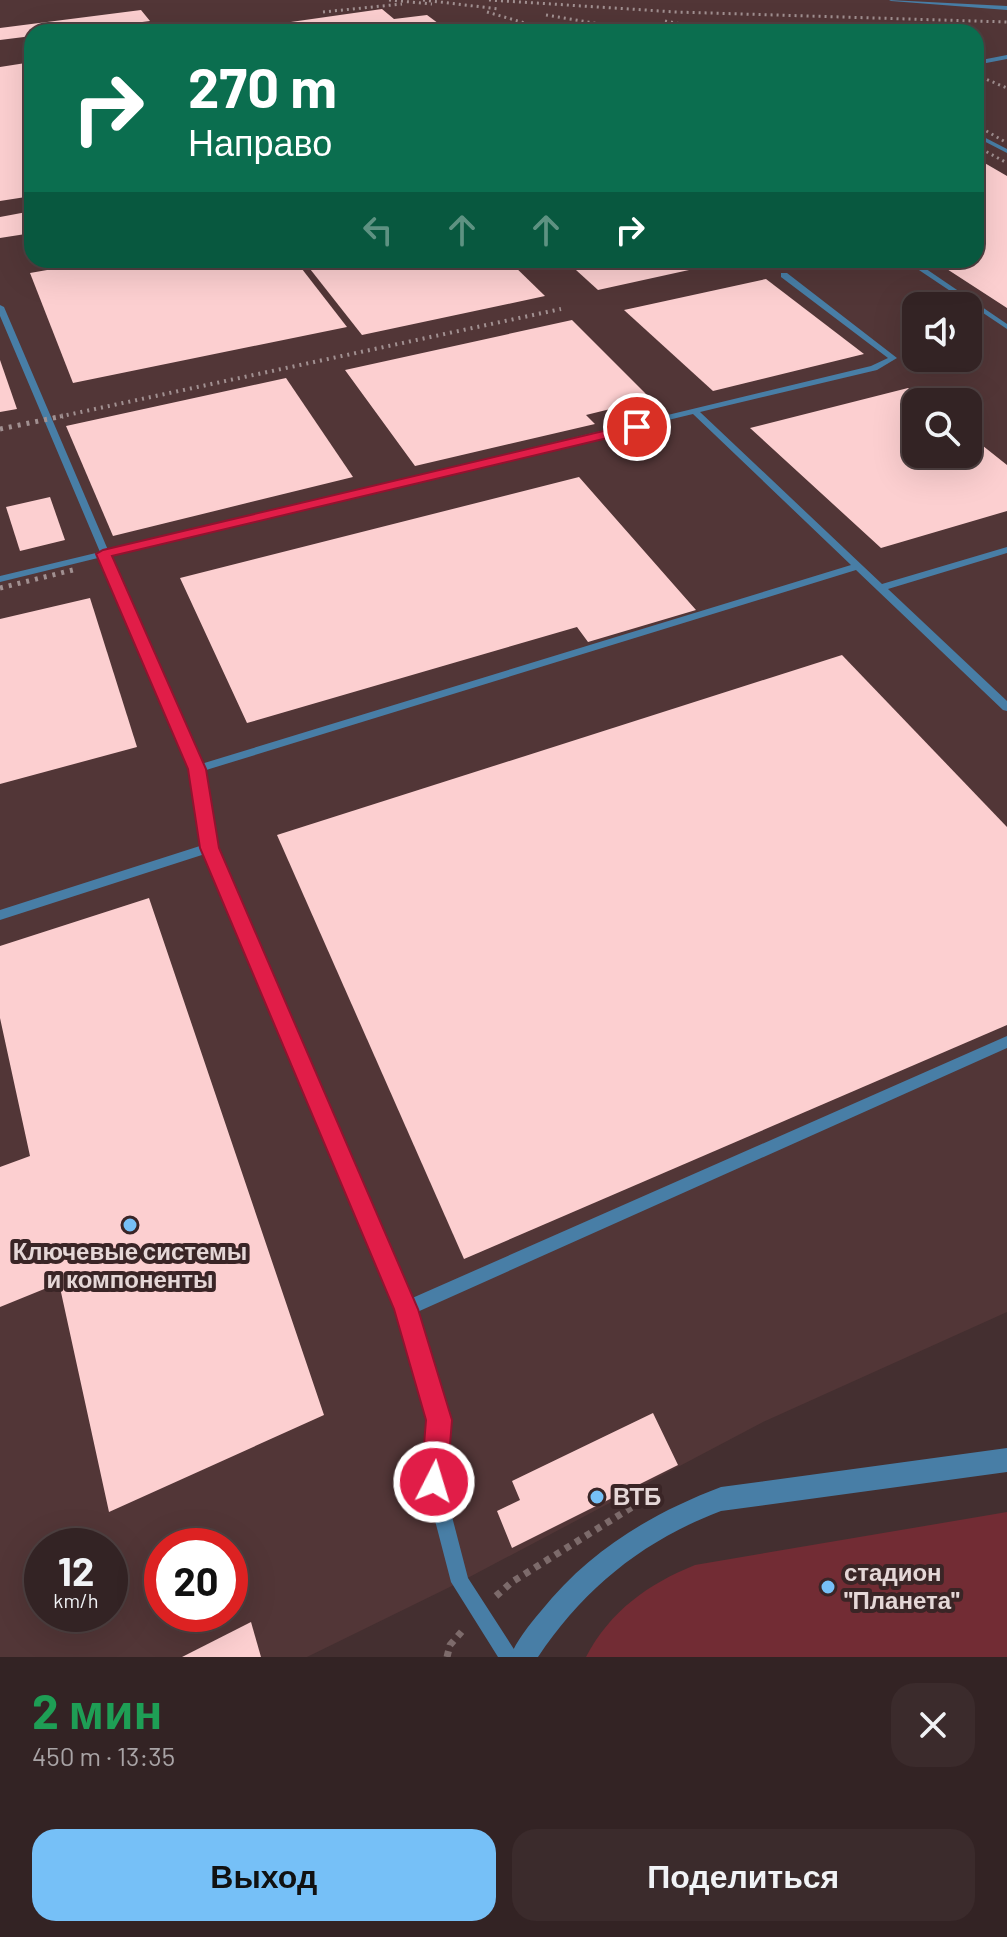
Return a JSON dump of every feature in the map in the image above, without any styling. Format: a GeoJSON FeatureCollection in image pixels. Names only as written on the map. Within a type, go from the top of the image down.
{"type":"FeatureCollection","features":[{"type":"Feature","properties":{"kind":"street"},"geometry":{"type":"LineString","coordinates":[[523,1657],[559,1607],[608,1558],[653,1528],[692,1509],[721,1499],[1007,1460]]}},
{"type":"Feature","properties":{"kind":"lane"},"geometry":{"type":"LineString","coordinates":[[891,0],[1007,6]]}},
{"type":"Feature","properties":{"kind":"lane"},"geometry":{"type":"LineString","coordinates":[[951,0],[1007,6]]}},
{"type":"Feature","properties":{"kind":"lane"},"geometry":{"type":"LineString","coordinates":[[984,61],[1007,57]]}},
{"type":"Feature","properties":{"kind":"lane"},"geometry":{"type":"LineString","coordinates":[[984,139],[1007,151]]}},
{"type":"Feature","properties":{"kind":"lane"},"geometry":{"type":"LineString","coordinates":[[920,268],[1007,327]]}},
{"type":"Feature","properties":{"kind":"lane"},"geometry":{"type":"LineString","coordinates":[[0,579],[696,413],[874,368],[893,358],[784,275]]}},
{"type":"Feature","properties":{"kind":"lane"},"geometry":{"type":"LineString","coordinates":[[0,307],[197,769],[209,848],[406,1309],[439,1420],[434,1482],[460,1582],[509,1657]]}},
{"type":"Feature","properties":{"kind":"lane"},"geometry":{"type":"LineString","coordinates":[[696,413],[1007,707]]}},
{"type":"Feature","properties":{"kind":"lane"},"geometry":{"type":"LineString","coordinates":[[882,587],[1007,550]]}},
{"type":"Feature","properties":{"kind":"lane"},"geometry":{"type":"LineString","coordinates":[[197,769],[860,566]]}},
{"type":"Feature","properties":{"kind":"lane"},"geometry":{"type":"LineString","coordinates":[[0,915],[209,848]]}},
{"type":"Feature","properties":{"kind":"lane"},"geometry":{"type":"LineString","coordinates":[[406,1309],[1007,1042]]}},
{"type":"Feature","properties":{"kind":"shaded area"},"geometry":{"type":"Polygon","coordinates":[[[0,0],[1007,0],[1007,1312],[763,1422],[460,1582],[307,1657],[0,1657],[0,0]]]}},
{"type":"Feature","properties":{"kind":"shaded area","name":"стадион \"Планета\""},"geometry":{"type":"Polygon","coordinates":[[[1007,1512],[1007,1657],[586,1657],[607,1626],[632,1601],[646,1590],[695,1565],[1007,1512]]]}},
{"type":"Feature","properties":{"kind":"building"},"geometry":{"type":"Polygon","coordinates":[[[382,9],[394,19],[427,15],[439,24],[277,24],[382,9]]]}},
{"type":"Feature","properties":{"kind":"building"},"geometry":{"type":"Polygon","coordinates":[[[141,10],[150,21],[127,24],[31,24],[141,10]]]}},
{"type":"Feature","properties":{"kind":"building"},"geometry":{"type":"Polygon","coordinates":[[[24,25],[24,37],[0,40],[0,28],[24,25]]]}},
{"type":"Feature","properties":{"kind":"building"},"geometry":{"type":"Polygon","coordinates":[[[24,63],[24,197],[0,201],[0,67],[24,63]]]}},
{"type":"Feature","properties":{"kind":"building"},"geometry":{"type":"Polygon","coordinates":[[[984,163],[1007,176],[1007,308],[945,268],[984,268],[984,163]]]}},
{"type":"Feature","properties":{"kind":"building"},"geometry":{"type":"Polygon","coordinates":[[[24,212],[24,234],[0,238],[0,217],[24,212]]]}},
{"type":"Feature","properties":{"kind":"building"},"geometry":{"type":"Polygon","coordinates":[[[58,268],[301,268],[347,327],[73,383],[30,273],[58,268]]]}},
{"type":"Feature","properties":{"kind":"building"},"geometry":{"type":"Polygon","coordinates":[[[309,268],[516,268],[545,296],[362,335],[309,268]]]}},
{"type":"Feature","properties":{"kind":"building"},"geometry":{"type":"Polygon","coordinates":[[[574,268],[698,268],[598,290],[574,268]]]}},
{"type":"Feature","properties":{"kind":"building"},"geometry":{"type":"Polygon","coordinates":[[[766,279],[864,354],[713,391],[624,310],[766,279]]]}},
{"type":"Feature","properties":{"kind":"building"},"geometry":{"type":"Polygon","coordinates":[[[572,320],[651,399],[586,415],[595,424],[415,466],[345,370],[572,320]]]}},
{"type":"Feature","properties":{"kind":"building"},"geometry":{"type":"Polygon","coordinates":[[[0,360],[17,409],[0,412],[0,360]]]}},
{"type":"Feature","properties":{"kind":"building"},"geometry":{"type":"Polygon","coordinates":[[[286,378],[353,477],[113,536],[66,426],[286,378]]]}},
{"type":"Feature","properties":{"kind":"building"},"geometry":{"type":"Polygon","coordinates":[[[902,390],[902,468],[982,468],[982,445],[1007,465],[1007,511],[881,548],[750,428],[902,390]]]}},
{"type":"Feature","properties":{"kind":"building"},"geometry":{"type":"Polygon","coordinates":[[[579,477],[696,610],[588,642],[577,627],[247,723],[180,578],[579,477]]]}},
{"type":"Feature","properties":{"kind":"building"},"geometry":{"type":"Polygon","coordinates":[[[50,497],[65,540],[20,551],[6,507],[50,497]]]}},
{"type":"Feature","properties":{"kind":"building"},"geometry":{"type":"Polygon","coordinates":[[[90,598],[137,747],[0,784],[0,619],[90,598]]]}},
{"type":"Feature","properties":{"kind":"building"},"geometry":{"type":"Polygon","coordinates":[[[842,655],[1007,827],[1007,1025],[464,1259],[277,835],[842,655]]]}},
{"type":"Feature","properties":{"kind":"building","name":"Ключевые системы и компоненты"},"geometry":{"type":"Polygon","coordinates":[[[149,898],[324,1415],[109,1512],[59,1283],[0,1307],[0,1167],[30,1156],[0,1018],[0,946],[149,898]]]}},
{"type":"Feature","properties":{"kind":"building"},"geometry":{"type":"Polygon","coordinates":[[[653,1413],[678,1465],[512,1548],[497,1511],[520,1500],[512,1481],[653,1413]]]}},
{"type":"Feature","properties":{"kind":"building"},"geometry":{"type":"Polygon","coordinates":[[[251,1622],[261,1657],[182,1657],[231,1632],[248,1632],[248,1624],[251,1622]]]}},
{"type":"Feature","properties":{"kind":"railway"},"geometry":{"type":"LineString","coordinates":[[389,0],[432,4]]}},
{"type":"Feature","properties":{"kind":"railway"},"geometry":{"type":"LineString","coordinates":[[423,0],[499,9]]}},
{"type":"Feature","properties":{"kind":"railway"},"geometry":{"type":"LineString","coordinates":[[489,0],[676,12],[1007,22]]}},
{"type":"Feature","properties":{"kind":"railway"},"geometry":{"type":"LineString","coordinates":[[323,12],[402,4]]}},
{"type":"Feature","properties":{"kind":"railway"},"geometry":{"type":"LineString","coordinates":[[487,12],[528,24]]}},
{"type":"Feature","properties":{"kind":"railway"},"geometry":{"type":"LineString","coordinates":[[546,15],[600,24]]}},
{"type":"Feature","properties":{"kind":"railway"},"geometry":{"type":"LineString","coordinates":[[665,21],[681,24]]}},
{"type":"Feature","properties":{"kind":"railway"},"geometry":{"type":"LineString","coordinates":[[984,78],[1007,88]]}},
{"type":"Feature","properties":{"kind":"railway"},"geometry":{"type":"LineString","coordinates":[[984,130],[1007,143]]}},
{"type":"Feature","properties":{"kind":"railway"},"geometry":{"type":"LineString","coordinates":[[984,150],[1007,163]]}},
{"type":"Feature","properties":{"kind":"railway"},"geometry":{"type":"LineString","coordinates":[[53,418],[561,309]]}},
{"type":"Feature","properties":{"kind":"railway"},"geometry":{"type":"LineString","coordinates":[[0,429],[63,416]]}},
{"type":"Feature","properties":{"kind":"railway"},"geometry":{"type":"LineString","coordinates":[[0,588],[77,569]]}},
{"type":"Feature","properties":{"kind":"place","name":"Ключевые системы и компоненты"},"geometry":{"type":"Point","coordinates":[130,1225]}},
{"type":"Feature","properties":{"kind":"place","name":"ВТБ"},"geometry":{"type":"Point","coordinates":[597,1497]}},
{"type":"Feature","properties":{"kind":"place","name":"стадион \"Планета\""},"geometry":{"type":"Point","coordinates":[828,1587]}},
{"type":"Feature","properties":{"kind":"route"},"geometry":{"type":"LineString","coordinates":[[434,1482],[439,1420],[406,1309],[209,848],[197,769],[103,554],[637,427]]}}]}
